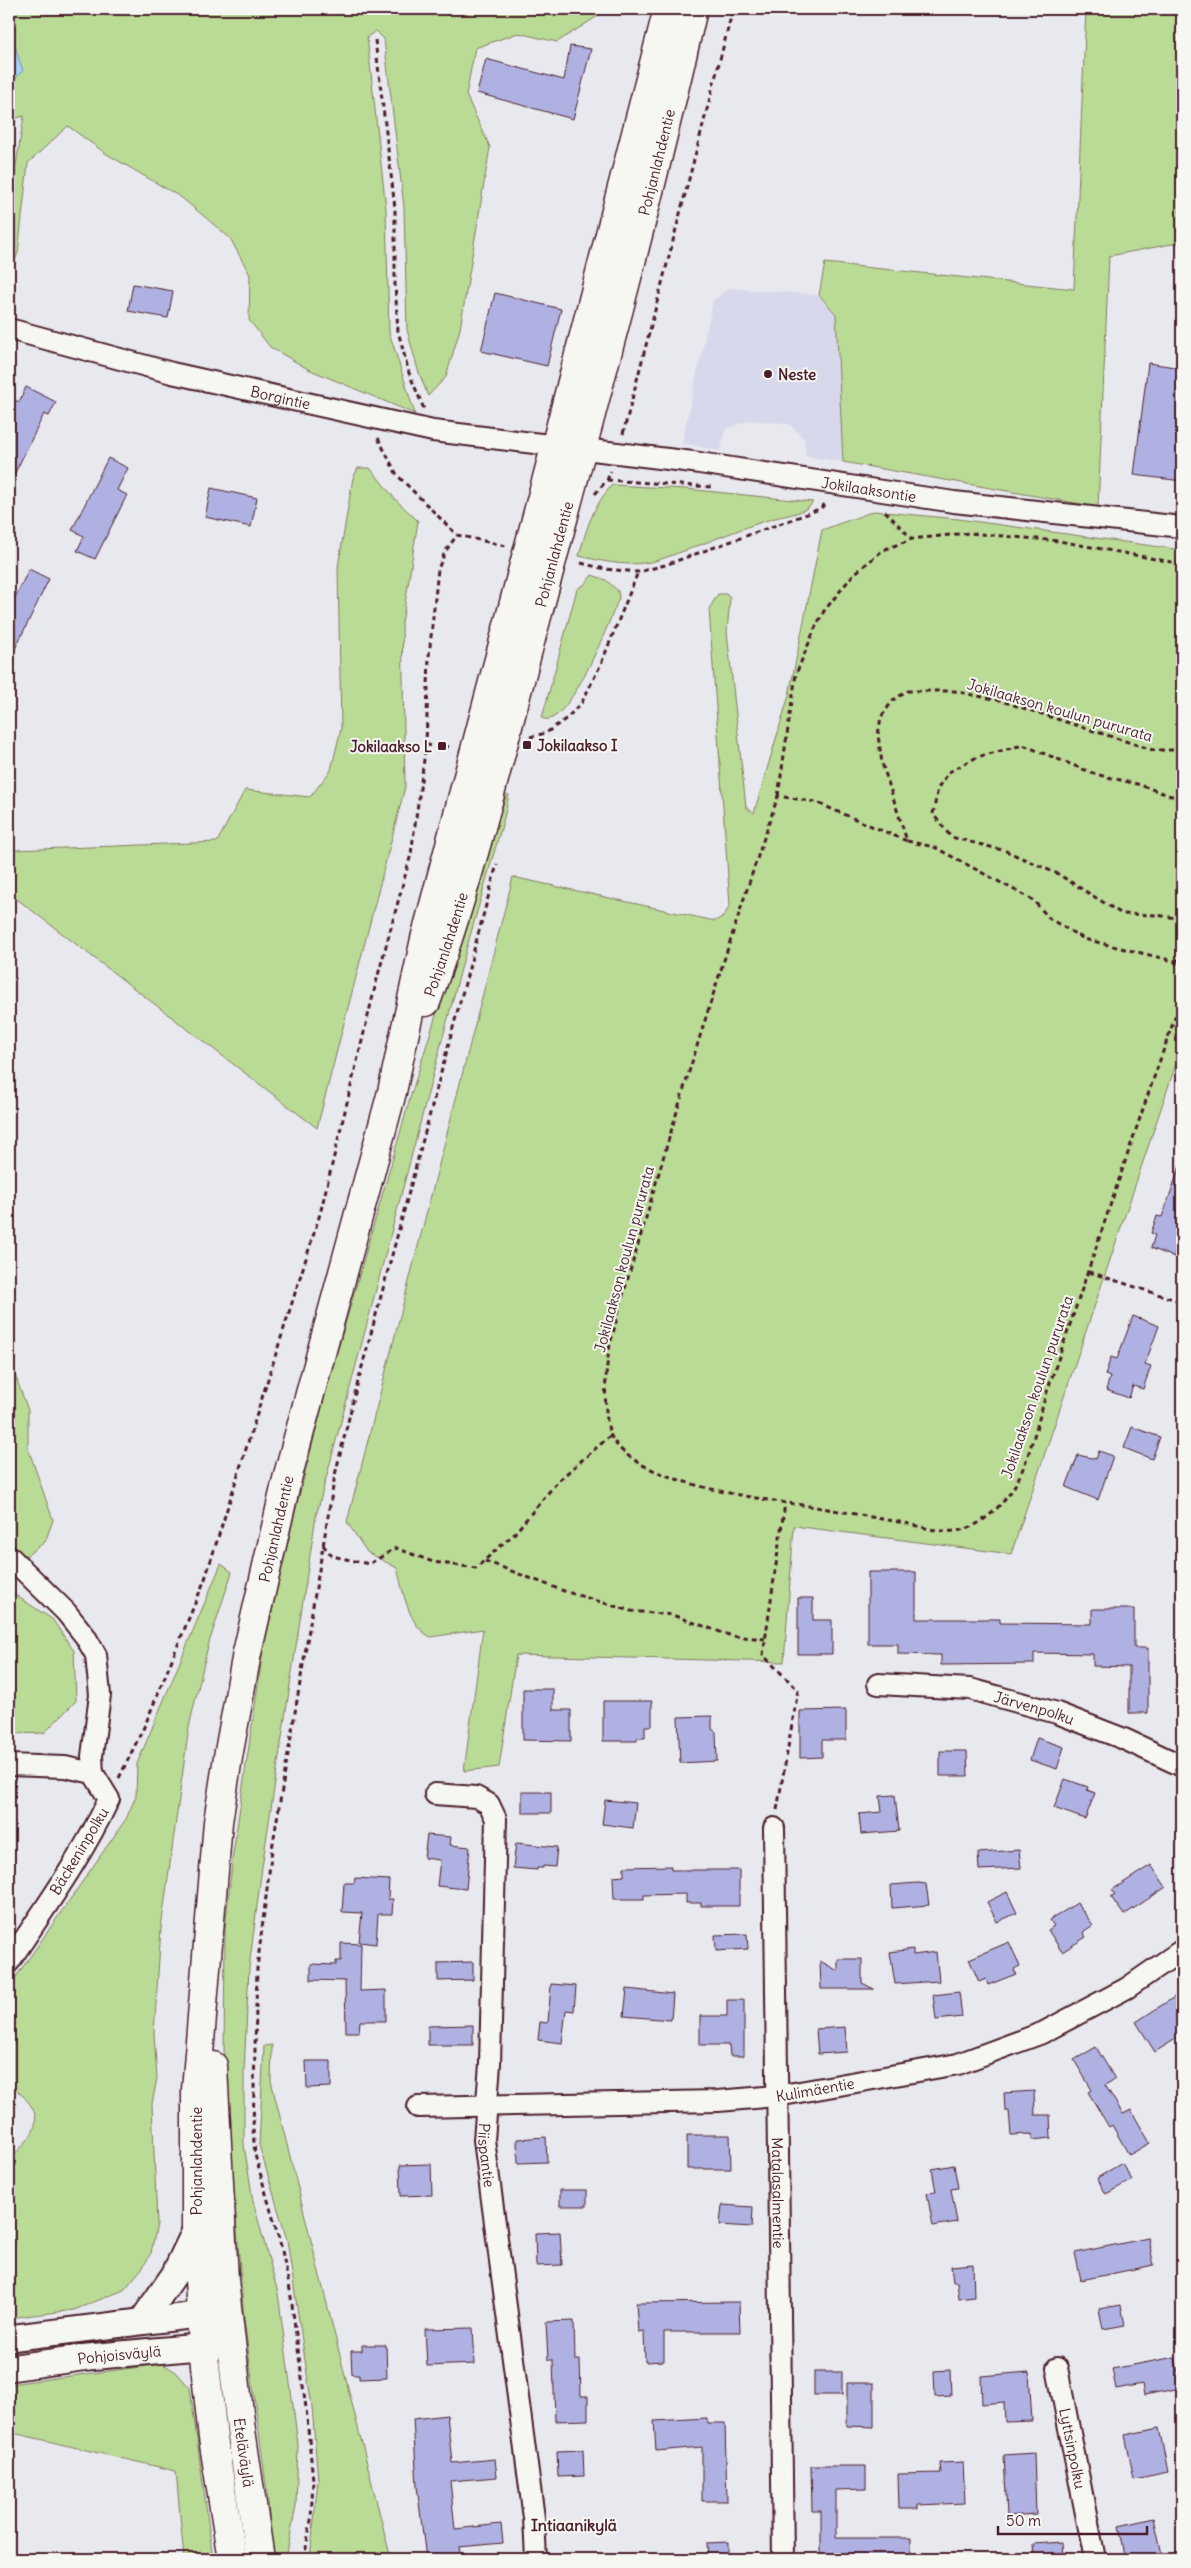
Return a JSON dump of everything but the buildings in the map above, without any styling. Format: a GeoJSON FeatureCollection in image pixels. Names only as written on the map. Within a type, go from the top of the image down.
{"type":"FeatureCollection","features":[{"type":"Feature","properties":{"kind":"highway","name":"Pohjanlahdentie"},"geometry":{"type":"LineString","coordinates":[[569,446],[668,9]]}},
{"type":"Feature","properties":{"kind":"highway","name":"Pohjanlahdentie"},"geometry":{"type":"LineString","coordinates":[[203,2347],[196,2229],[196,2090],[218,1822],[247,1653],[288,1475],[392,1092],[425,939],[569,446],[693,9]]}},
{"type":"Feature","properties":{"kind":"highway","name":"Pohjanlahdentie"},"geometry":{"type":"LineString","coordinates":[[206,1975],[215,2086],[221,2230],[231,2344]]}},
{"type":"Feature","properties":{"kind":"highway","name":"Eteläväylä"},"geometry":{"type":"LineString","coordinates":[[231,2344],[260,2559]]}},
{"type":"Feature","properties":{"kind":"highway","name":"Eteläväylä"},"geometry":{"type":"LineString","coordinates":[[203,2347],[213,2438],[232,2559]]}},
{"type":"Feature","properties":{"kind":"main road"},"geometry":{"type":"LineString","coordinates":[[142,2321],[174,2275],[196,2229]]}},
{"type":"Feature","properties":{"kind":"main road","name":"Pohjoisväylä"},"geometry":{"type":"LineString","coordinates":[[9,2338],[228,2311]]}},
{"type":"Feature","properties":{"kind":"main road","name":"Pohjoisväylä"},"geometry":{"type":"LineString","coordinates":[[9,2368],[88,2357],[231,2344]]}},
{"type":"Feature","properties":{"kind":"street","name":"Borgintie"},"geometry":{"type":"LineString","coordinates":[[9,329],[172,373],[433,430],[569,446]]}},
{"type":"Feature","properties":{"kind":"street","name":"Jokilaaksontie"},"geometry":{"type":"LineString","coordinates":[[569,446],[834,483],[954,502],[1182,527]]}},
{"type":"Feature","properties":{"kind":"street"},"geometry":{"type":"LineString","coordinates":[[9,1556],[66,1612],[85,1636],[96,1655],[100,1695],[92,1756],[93,1773],[65,1767],[9,1764]]}},
{"type":"Feature","properties":{"kind":"street","name":"Järvenpolku"},"geometry":{"type":"LineString","coordinates":[[878,1684],[970,1689],[1057,1713],[1124,1739],[1182,1766]]}},
{"type":"Feature","properties":{"kind":"street","name":"Bäckeninpolku"},"geometry":{"type":"LineString","coordinates":[[9,1962],[73,1865],[97,1825],[109,1799],[93,1773]]}},
{"type":"Feature","properties":{"kind":"street","name":"Piispantie"},"geometry":{"type":"LineString","coordinates":[[436,1794],[476,1798],[489,1804],[496,1819],[490,2064],[484,2140],[534,2518],[536,2559]]}},
{"type":"Feature","properties":{"kind":"street","name":"Matalasalmentie"},"geometry":{"type":"LineString","coordinates":[[774,1828],[783,2559]]}},
{"type":"Feature","properties":{"kind":"street","name":"Kulimäentie"},"geometry":{"type":"LineString","coordinates":[[418,2108],[718,2101],[777,2096],[958,2064],[1056,2026],[1127,1988],[1182,1950]]}},
{"type":"Feature","properties":{"kind":"street","name":"Lyttsinpolku"},"geometry":{"type":"LineString","coordinates":[[1057,2368],[1095,2559]]}},
{"type":"Feature","properties":{"kind":"path"},"geometry":{"type":"LineString","coordinates":[[627,421],[734,9]]}},
{"type":"Feature","properties":{"kind":"path"},"geometry":{"type":"LineString","coordinates":[[375,40],[395,208],[395,284],[398,332],[409,373],[433,430]]}},
{"type":"Feature","properties":{"kind":"path"},"geometry":{"type":"LineString","coordinates":[[371,416],[380,443],[397,475],[457,536],[506,546]]}},
{"type":"Feature","properties":{"kind":"path"},"geometry":{"type":"LineString","coordinates":[[581,563],[605,569],[638,572],[666,565],[821,508],[829,500],[834,483]]}},
{"type":"Feature","properties":{"kind":"path"},"geometry":{"type":"LineString","coordinates":[[884,510],[912,538]]}},
{"type":"Feature","properties":{"kind":"path","name":"Jokilaakson koulun pururata"},"geometry":{"type":"LineString","coordinates":[[1182,564],[1059,541],[968,533],[912,538],[883,550],[853,575],[824,611],[796,674],[778,796],[726,952],[623,1295],[608,1357],[606,1407],[610,1436],[622,1451],[651,1469],[688,1483],[785,1502],[938,1530],[961,1530],[977,1523],[996,1509],[1009,1496],[1020,1477],[1044,1400],[1089,1272],[1109,1206],[1182,998]]}},
{"type":"Feature","properties":{"kind":"path"},"geometry":{"type":"LineString","coordinates":[[109,1799],[144,1725],[205,1579],[320,1214],[377,979],[411,854],[426,745],[429,656],[438,568],[445,552],[457,536]]}},
{"type":"Feature","properties":{"kind":"path"},"geometry":{"type":"LineString","coordinates":[[527,744],[529,737],[546,733],[567,718],[582,702],[601,664],[638,572]]}},
{"type":"Feature","properties":{"kind":"path","name":"Jokilaakson koulun pururata"},"geometry":{"type":"LineString","coordinates":[[907,841],[882,763],[878,735],[881,717],[893,700],[908,691],[954,691],[998,700],[1154,750],[1182,750]]}},
{"type":"Feature","properties":{"kind":"path"},"geometry":{"type":"LineString","coordinates":[[426,745],[452,747]]}},
{"type":"Feature","properties":{"kind":"path"},"geometry":{"type":"LineString","coordinates":[[1182,796],[1171,796],[1137,784],[1095,774],[1023,745],[977,758],[949,772],[938,788],[934,814],[952,837],[1006,851],[1058,874],[1122,914],[1157,915],[1182,919]]}},
{"type":"Feature","properties":{"kind":"path"},"geometry":{"type":"LineString","coordinates":[[778,796],[815,802],[907,841],[934,847],[1033,900],[1050,919],[1084,939],[1174,961],[1182,959]]}},
{"type":"Feature","properties":{"kind":"path"},"geometry":{"type":"LineString","coordinates":[[304,2559],[311,2520],[313,2480],[306,2408],[290,2290],[281,2246],[255,2155],[252,2088],[257,1968],[272,1849],[335,1475],[355,1392],[498,862]]}},
{"type":"Feature","properties":{"kind":"path"},"geometry":{"type":"LineString","coordinates":[[1174,961],[1182,970]]}},
{"type":"Feature","properties":{"kind":"path"},"geometry":{"type":"LineString","coordinates":[[1089,1272],[1182,1302]]}},
{"type":"Feature","properties":{"kind":"path"},"geometry":{"type":"LineString","coordinates":[[323,1544],[332,1556],[368,1564],[396,1548],[433,1562],[476,1568],[514,1534],[558,1481],[610,1436]]}},
{"type":"Feature","properties":{"kind":"path"},"geometry":{"type":"LineString","coordinates":[[774,1828],[798,1690],[763,1655],[785,1502]]}},
{"type":"Feature","properties":{"kind":"path"},"geometry":{"type":"LineString","coordinates":[[484,1560],[499,1564],[564,1591],[631,1611],[672,1614],[732,1636],[765,1639]]}},
{"type":"Feature","properties":{"kind":"shaded area"},"geometry":{"type":"Polygon","coordinates":[[[729,288],[819,295],[836,314],[843,462],[805,456],[805,440],[789,424],[750,420],[726,429],[720,451],[682,443],[713,301],[729,288]]]}},
{"type":"Feature","properties":{"kind":"green space"},"geometry":{"type":"Polygon","coordinates":[[[18,9],[609,9],[557,42],[518,33],[475,48],[466,95],[490,147],[460,329],[446,377],[428,396],[418,370],[407,330],[404,207],[384,39],[376,31],[367,37],[386,209],[389,332],[415,414],[308,369],[270,347],[249,320],[250,275],[230,238],[182,198],[105,153],[68,126],[28,163],[18,253],[9,274],[9,208],[24,116],[16,118],[9,159],[9,85],[13,57],[9,25],[18,9]]]}},
{"type":"Feature","properties":{"kind":"green space"},"geometry":{"type":"Polygon","coordinates":[[[1086,9],[1182,9],[1182,242],[1109,256],[1098,507],[843,462],[836,314],[819,295],[825,263],[1074,289],[1086,9]]]}},
{"type":"Feature","properties":{"kind":"green space"},"geometry":{"type":"Polygon","coordinates":[[[358,468],[370,468],[395,499],[418,521],[402,623],[405,787],[317,1128],[9,893],[9,853],[14,850],[217,842],[245,790],[310,797],[331,770],[341,729],[338,567],[353,478],[358,468]]]}},
{"type":"Feature","properties":{"kind":"green space"},"geometry":{"type":"Polygon","coordinates":[[[612,485],[686,489],[813,502],[802,511],[751,526],[662,559],[636,564],[603,561],[579,556],[591,518],[605,493],[612,485]]]}},
{"type":"Feature","properties":{"kind":"green space"},"geometry":{"type":"Polygon","coordinates":[[[874,511],[958,519],[1182,550],[1182,1046],[1011,1554],[794,1526],[784,1662],[516,1655],[499,1767],[464,1771],[483,1629],[431,1637],[423,1632],[412,1617],[404,1597],[397,1568],[367,1552],[347,1522],[513,877],[715,921],[724,916],[730,905],[709,609],[718,594],[726,594],[730,598],[727,632],[746,807],[754,813],[789,695],[822,530],[874,511]]]}},
{"type":"Feature","properties":{"kind":"green space"},"geometry":{"type":"Polygon","coordinates":[[[592,575],[606,580],[618,591],[619,598],[598,648],[575,692],[563,708],[552,718],[542,718],[577,589],[585,584],[592,575]]]}},
{"type":"Feature","properties":{"kind":"green space"},"geometry":{"type":"Polygon","coordinates":[[[507,795],[509,795],[504,818],[466,950],[316,1516],[262,1867],[249,1968],[244,2072],[244,2145],[253,2201],[278,2293],[298,2444],[296,2505],[286,2559],[272,2559],[268,2500],[244,2319],[224,2067],[225,1930],[233,1854],[263,1651],[297,1504],[328,1384],[411,1095],[498,817],[507,795]]]}},
{"type":"Feature","properties":{"kind":"green space"},"geometry":{"type":"Polygon","coordinates":[[[9,1359],[28,1410],[28,1448],[53,1520],[45,1542],[26,1556],[9,1541],[9,1359]]]}},
{"type":"Feature","properties":{"kind":"green space"},"geometry":{"type":"Polygon","coordinates":[[[221,1564],[232,1572],[208,1646],[189,1727],[161,1928],[154,2034],[157,2078],[152,2104],[157,2224],[151,2253],[143,2267],[124,2290],[74,2310],[9,2318],[9,2158],[31,2136],[36,2119],[30,2104],[9,2084],[9,1987],[126,1819],[136,1796],[137,1764],[221,1564]]]}},
{"type":"Feature","properties":{"kind":"green space"},"geometry":{"type":"Polygon","coordinates":[[[9,1591],[52,1619],[74,1651],[76,1701],[44,1733],[9,1734],[9,1591]]]}},
{"type":"Feature","properties":{"kind":"green space"},"geometry":{"type":"Polygon","coordinates":[[[272,2045],[271,2081],[391,2559],[310,2559],[318,2480],[312,2407],[287,2240],[259,2145],[264,2046],[272,2045]]]}},
{"type":"Feature","properties":{"kind":"green space"},"geometry":{"type":"Polygon","coordinates":[[[163,2364],[176,2372],[190,2388],[213,2559],[184,2559],[176,2471],[9,2432],[9,2384],[163,2364]]]}},
{"type":"Feature","properties":{"kind":"water"},"geometry":{"type":"Polygon","coordinates":[[[9,33],[23,70],[9,86],[9,33]]]}},
{"type":"Feature","properties":{"kind":"place","name":"Neste"},"geometry":{"type":"Point","coordinates":[768,374]}},
{"type":"Feature","properties":{"kind":"place","name":"Jokilaakso I"},"geometry":{"type":"Point","coordinates":[527,745]}},
{"type":"Feature","properties":{"kind":"place","name":"Jokilaakso L"},"geometry":{"type":"Point","coordinates":[442,746]}},
{"type":"Feature","properties":{"kind":"district","name":"Intiaanikylä"},"geometry":{"type":"Point","coordinates":[574,2525]}}]}
